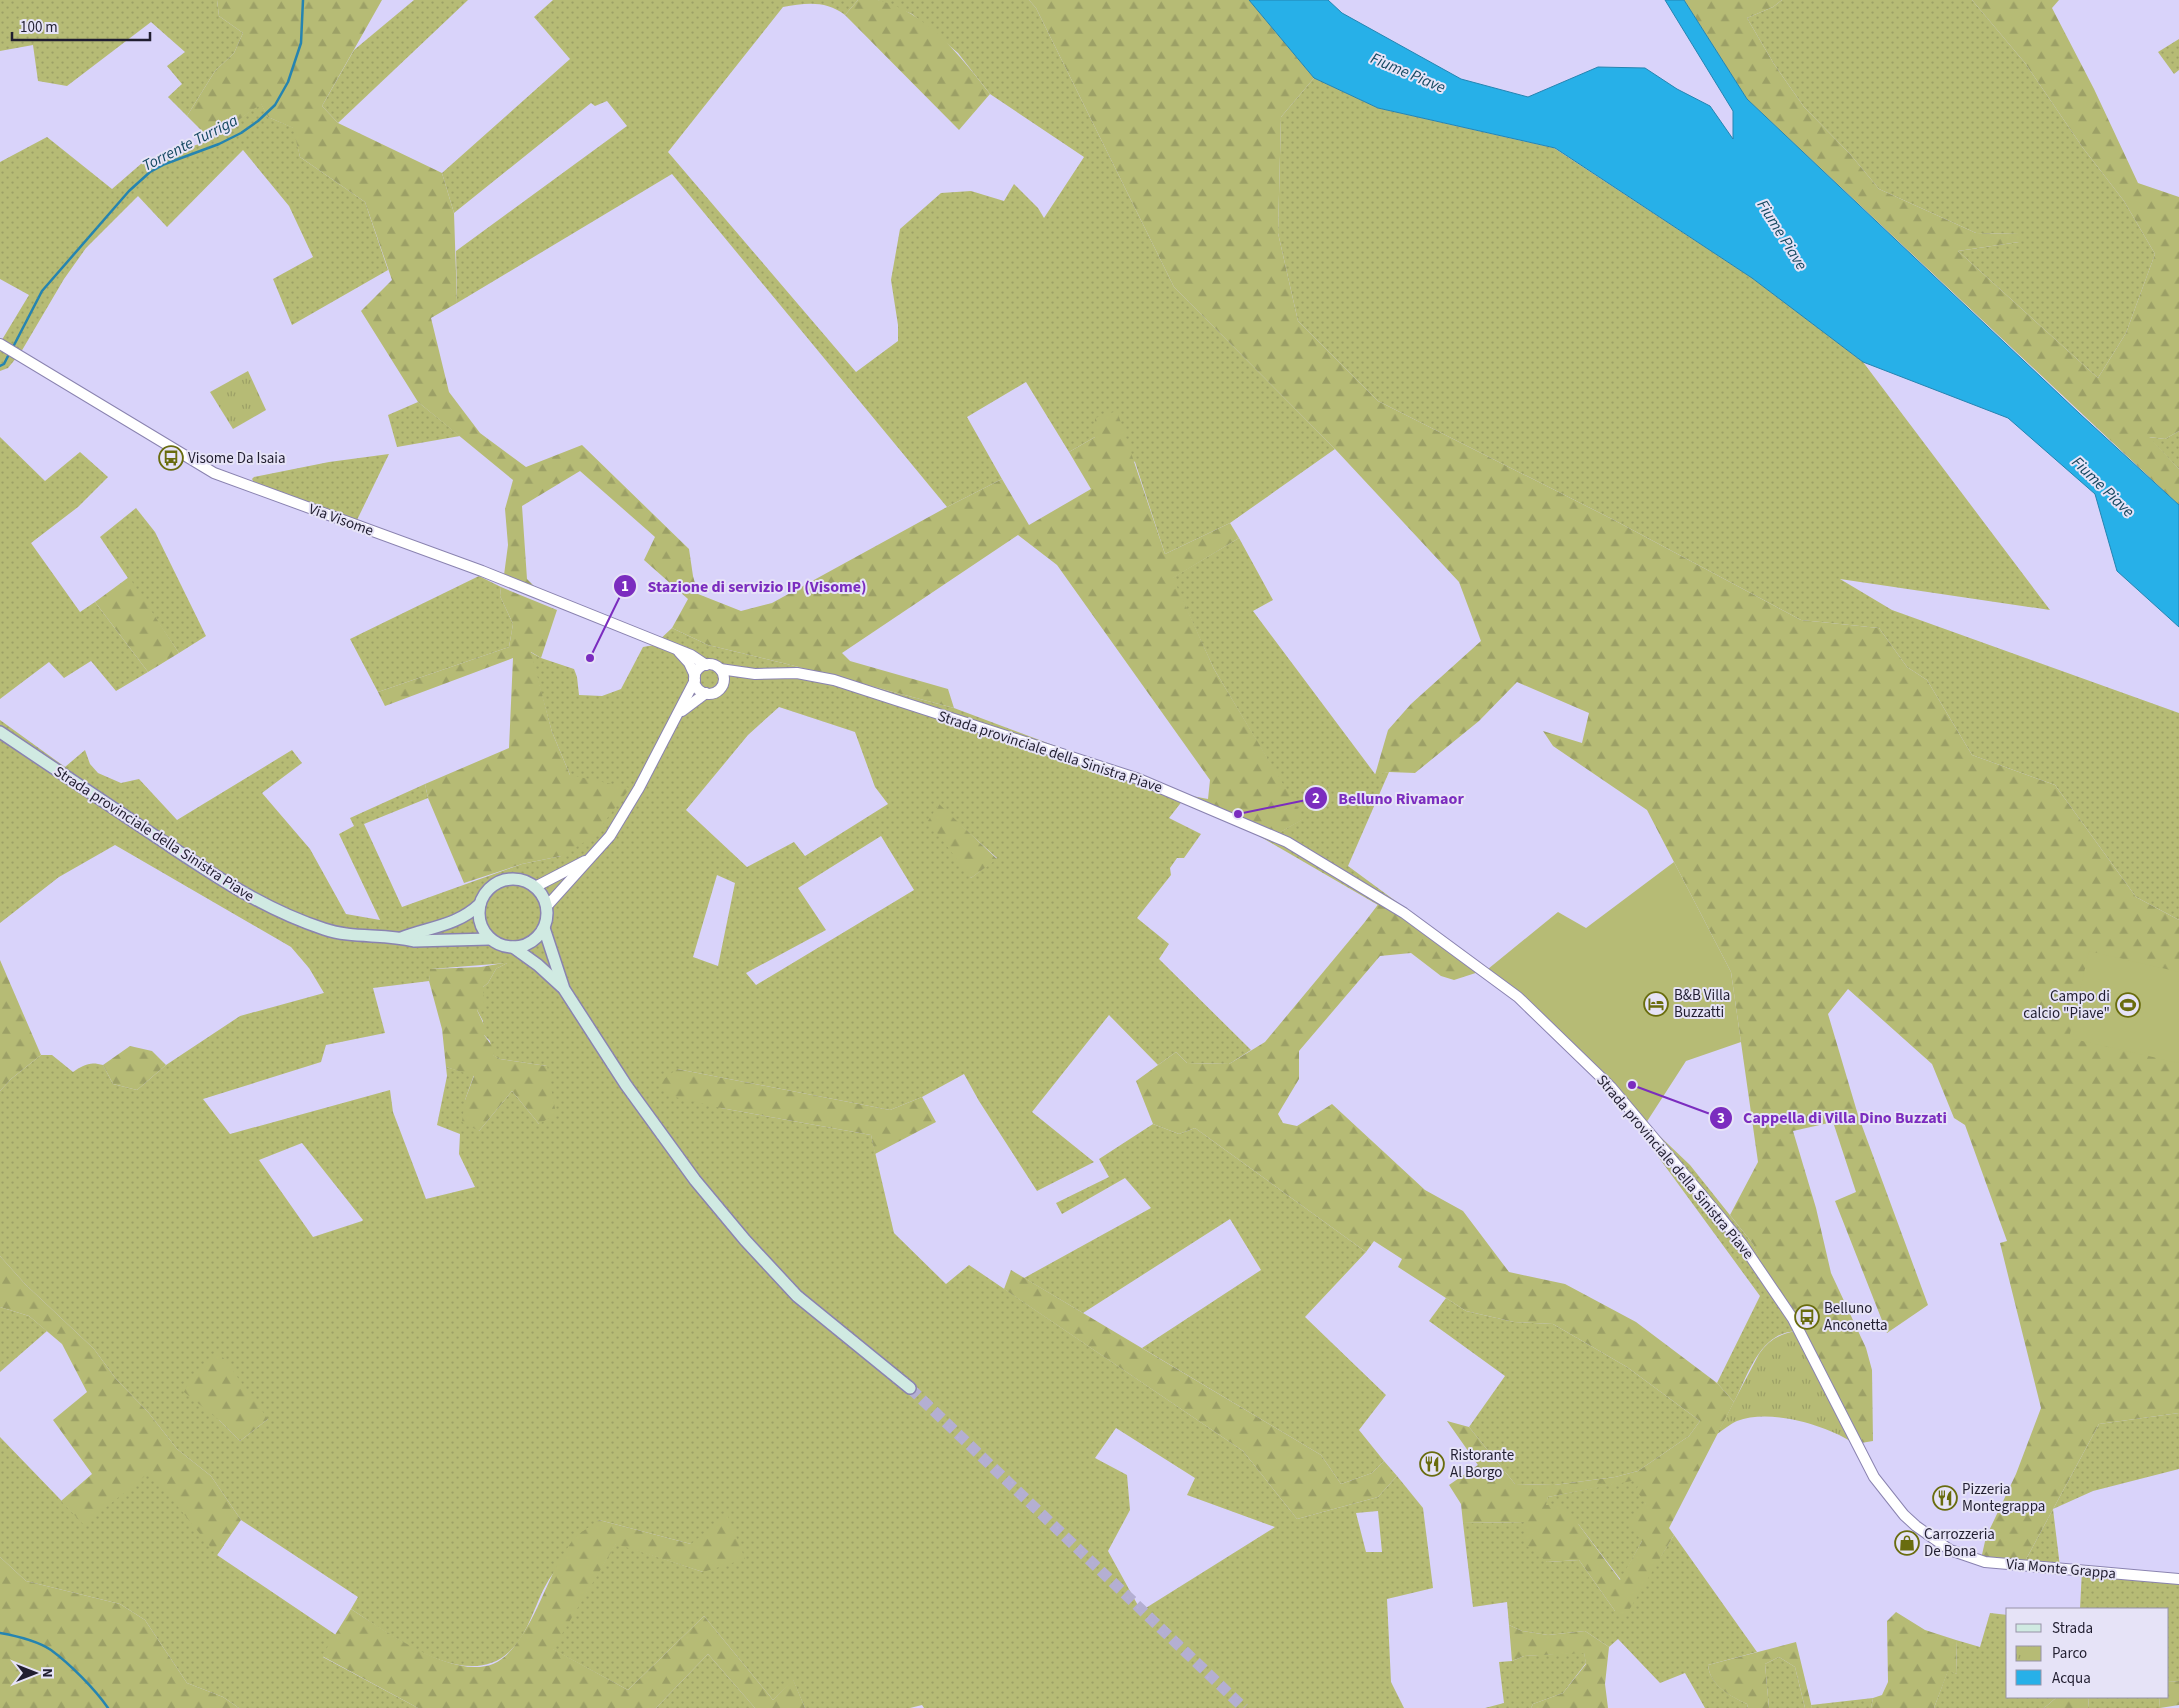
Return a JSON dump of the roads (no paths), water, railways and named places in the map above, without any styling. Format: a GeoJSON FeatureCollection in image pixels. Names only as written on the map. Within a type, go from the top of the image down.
{"type":"FeatureCollection","features":[{"type":"Feature","properties":{"kind":"main road","name":"Strada provinciale della Sinistra Piave"},"geometry":{"type":"LineString","coordinates":[[0,732],[232,887],[259,902],[326,930],[363,936],[406,937]]}},
{"type":"Feature","properties":{"kind":"main road"},"geometry":{"type":"LineString","coordinates":[[406,937],[456,921],[470,914],[480,904],[485,893],[492,885],[514,878],[526,881],[536,887],[546,906],[547,917],[544,928],[530,942],[513,947]]}},
{"type":"Feature","properties":{"kind":"main road"},"geometry":{"type":"LineString","coordinates":[[480,904],[480,924],[490,938],[497,943],[513,947],[538,965],[564,989],[626,1085],[695,1180],[744,1240],[797,1296],[910,1388]]}},
{"type":"Feature","properties":{"kind":"main road"},"geometry":{"type":"LineString","coordinates":[[544,928],[564,989]]}},
{"type":"Feature","properties":{"kind":"main road"},"geometry":{"type":"LineString","coordinates":[[406,937],[490,938]]}},
{"type":"Feature","properties":{"kind":"street","name":"Via Visome"},"geometry":{"type":"LineString","coordinates":[[1,345],[214,473],[482,571],[677,649],[691,655],[706,665]]}},
{"type":"Feature","properties":{"kind":"street"},"geometry":{"type":"LineString","coordinates":[[677,649],[689,663],[698,689],[706,693]]}},
{"type":"Feature","properties":{"kind":"street"},"geometry":{"type":"LineString","coordinates":[[546,906],[592,858],[623,817],[699,668],[706,665],[716,666],[720,669],[724,676],[723,684],[715,692],[706,693],[677,714]]}},
{"type":"Feature","properties":{"kind":"street","name":"Strada provinciale della Sinistra Piave"},"geometry":{"type":"LineString","coordinates":[[720,669],[755,674],[797,673],[834,680],[1139,779],[1287,842],[1404,913],[1518,997],[1611,1087],[1742,1244],[1793,1319],[1839,1408]]}},
{"type":"Feature","properties":{"kind":"street","name":"Strada provinciale della Sinistra Piave"},"geometry":{"type":"LineString","coordinates":[[723,684],[755,674]]}},
{"type":"Feature","properties":{"kind":"street"},"geometry":{"type":"LineString","coordinates":[[536,887],[592,858]]}},
{"type":"Feature","properties":{"kind":"street","name":"Via Monte Grappa"},"geometry":{"type":"LineString","coordinates":[[1839,1408],[1874,1477],[1892,1501],[1916,1526],[1950,1550],[1994,1563],[2179,1579]]}},
{"type":"Feature","properties":{"kind":"water","name":"Fiume Piave"},"geometry":{"type":"Polygon","coordinates":[[[1249,0],[1328,0],[1342,13],[1461,79],[1528,97],[1598,67],[1645,68],[1677,89],[1710,106],[1733,139],[1733,111],[1665,0],[1684,0],[1747,99],[2179,505],[2179,627],[2117,571],[2095,494],[2008,418],[1863,362],[1752,278],[1555,148],[1378,108],[1314,78],[1249,0]]]}},
{"type":"Feature","properties":{"kind":"waterway","name":"Torrente Turriga"},"geometry":{"type":"LineString","coordinates":[[12,349],[42,291],[129,191],[150,172],[165,164],[219,144],[241,133],[258,121],[275,105],[288,82],[301,43],[303,0]]}},
{"type":"Feature","properties":{"kind":"waterway","name":"Torrente Turriga"},"geometry":{"type":"LineString","coordinates":[[0,366],[4,364],[9,354]]}},
{"type":"Feature","properties":{"kind":"waterway","name":"Torrente Turriga"},"geometry":{"type":"LineString","coordinates":[[0,1633],[33,1641],[51,1650],[82,1677],[108,1708]]}},
{"type":"Feature","properties":{"kind":"tunnel"},"geometry":{"type":"LineString","coordinates":[[910,1388],[1244,1708]]}},
{"type":"Feature","properties":{"kind":"place","name":"Visome Da Isaia"},"geometry":{"type":"Point","coordinates":[171,458]}},
{"type":"Feature","properties":{"kind":"place","name":"Stazione di servizio IP (Visome)"},"geometry":{"type":"Point","coordinates":[590,658]}},
{"type":"Feature","properties":{"kind":"place","name":"Belluno Rivamaor"},"geometry":{"type":"Point","coordinates":[1238,814]}},
{"type":"Feature","properties":{"kind":"place","name":"B&B Villa Buzzatti"},"geometry":{"type":"Point","coordinates":[1656,1004]}},
{"type":"Feature","properties":{"kind":"place","name":"Campo di calcio \"Piave\""},"geometry":{"type":"Point","coordinates":[2128,1005]}},
{"type":"Feature","properties":{"kind":"place","name":"Cappella di Villa Dino Buzzati"},"geometry":{"type":"Point","coordinates":[1632,1085]}},
{"type":"Feature","properties":{"kind":"place","name":"Belluno Anconetta"},"geometry":{"type":"Point","coordinates":[1807,1317]}},
{"type":"Feature","properties":{"kind":"place","name":"Ristorante Al Borgo"},"geometry":{"type":"Point","coordinates":[1432,1464]}},
{"type":"Feature","properties":{"kind":"place","name":"Pizzeria Montegrappa"},"geometry":{"type":"Point","coordinates":[1945,1498]}},
{"type":"Feature","properties":{"kind":"place","name":"Carrozzeria De Bona"},"geometry":{"type":"Point","coordinates":[1907,1543]}}]}
